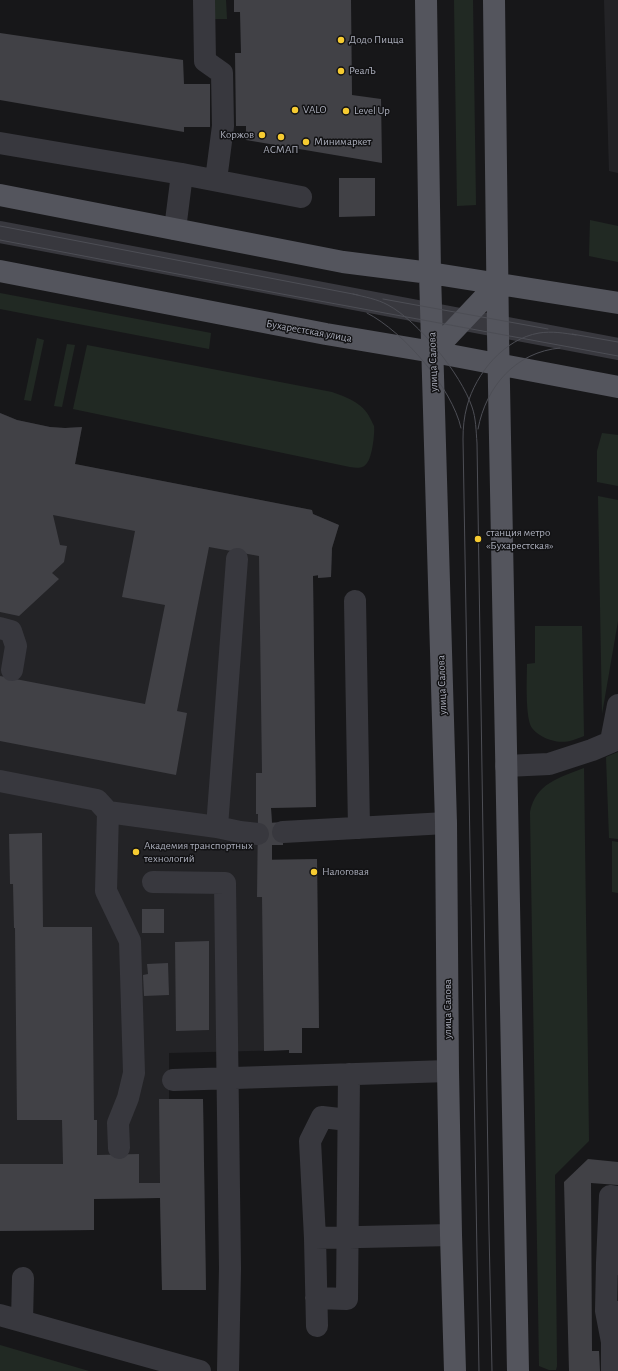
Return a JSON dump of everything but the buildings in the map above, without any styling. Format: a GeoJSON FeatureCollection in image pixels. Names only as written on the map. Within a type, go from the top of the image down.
{"type":"FeatureCollection","features":[{"type":"Feature","properties":{"kind":"main road","name":"улица Салова"},"geometry":{"type":"LineString","coordinates":[[426,0],[430,273],[446,823],[448,1071],[455,1371]]}},
{"type":"Feature","properties":{"kind":"main road"},"geometry":{"type":"LineString","coordinates":[[494,0],[497,284],[518,1371]]}},
{"type":"Feature","properties":{"kind":"main road"},"geometry":{"type":"LineString","coordinates":[[0,195],[343,262],[430,273],[618,303]]}},
{"type":"Feature","properties":{"kind":"main road","name":"Бухарестская улица"},"geometry":{"type":"LineString","coordinates":[[0,271],[326,334],[499,364],[618,387]]}},
{"type":"Feature","properties":{"kind":"main road"},"geometry":{"type":"LineString","coordinates":[[432,352],[497,284]]}},
{"type":"Feature","properties":{"kind":"lane"},"geometry":{"type":"LineString","coordinates":[[204,0],[205,61],[222,73],[223,126],[216,180]]}},
{"type":"Feature","properties":{"kind":"lane"},"geometry":{"type":"LineString","coordinates":[[0,143],[216,180],[301,197]]}},
{"type":"Feature","properties":{"kind":"lane"},"geometry":{"type":"LineString","coordinates":[[175,229],[182,174]]}},
{"type":"Feature","properties":{"kind":"lane"},"geometry":{"type":"LineString","coordinates":[[0,232],[618,349]]}},
{"type":"Feature","properties":{"kind":"lane"},"geometry":{"type":"LineString","coordinates":[[217,827],[237,559]]}},
{"type":"Feature","properties":{"kind":"lane"},"geometry":{"type":"LineString","coordinates":[[355,601],[359,828]]}},
{"type":"Feature","properties":{"kind":"lane"},"geometry":{"type":"LineString","coordinates":[[0,628],[12,631],[16,646],[12,670]]}},
{"type":"Feature","properties":{"kind":"lane"},"geometry":{"type":"LineString","coordinates":[[506,766],[550,764],[592,750],[615,740],[618,705]]}},
{"type":"Feature","properties":{"kind":"lane"},"geometry":{"type":"LineString","coordinates":[[0,780],[97,800],[108,812],[258,834]]}},
{"type":"Feature","properties":{"kind":"lane"},"geometry":{"type":"LineString","coordinates":[[108,812],[106,891],[130,941],[134,1073],[128,1098],[118,1123],[119,1148]]}},
{"type":"Feature","properties":{"kind":"lane"},"geometry":{"type":"LineString","coordinates":[[283,832],[446,823]]}},
{"type":"Feature","properties":{"kind":"lane"},"geometry":{"type":"LineString","coordinates":[[153,882],[225,883],[230,1268],[228,1371]]}},
{"type":"Feature","properties":{"kind":"lane"},"geometry":{"type":"LineString","coordinates":[[173,1080],[448,1071]]}},
{"type":"Feature","properties":{"kind":"lane"},"geometry":{"type":"LineString","coordinates":[[316,1298],[347,1299],[349,1074]]}},
{"type":"Feature","properties":{"kind":"lane"},"geometry":{"type":"LineString","coordinates":[[317,1326],[315,1238],[310,1141],[322,1117],[348,1120]]}},
{"type":"Feature","properties":{"kind":"lane"},"geometry":{"type":"LineString","coordinates":[[612,1371],[612,1264],[610,1196],[618,1197]]}},
{"type":"Feature","properties":{"kind":"lane"},"geometry":{"type":"LineString","coordinates":[[315,1238],[451,1236]]}},
{"type":"Feature","properties":{"kind":"lane"},"geometry":{"type":"LineString","coordinates":[[22,1321],[23,1278]]}},
{"type":"Feature","properties":{"kind":"lane"},"geometry":{"type":"LineString","coordinates":[[0,1315],[200,1371]]}},
{"type":"Feature","properties":{"kind":"shaded area"},"geometry":{"type":"Polygon","coordinates":[[[213,0],[226,0],[227,19],[214,19],[213,0]]]}},
{"type":"Feature","properties":{"kind":"shaded area"},"geometry":{"type":"Polygon","coordinates":[[[454,0],[473,0],[476,205],[457,206],[454,0]]]}},
{"type":"Feature","properties":{"kind":"shaded area"},"geometry":{"type":"Polygon","coordinates":[[[604,0],[618,0],[618,173],[609,171],[604,0]]]}},
{"type":"Feature","properties":{"kind":"shaded area"},"geometry":{"type":"Polygon","coordinates":[[[590,220],[618,226],[618,262],[589,256],[590,220]]]}},
{"type":"Feature","properties":{"kind":"shaded area"},"geometry":{"type":"Polygon","coordinates":[[[0,293],[211,333],[209,349],[0,309],[0,293]]]}},
{"type":"Feature","properties":{"kind":"shaded area"},"geometry":{"type":"Polygon","coordinates":[[[37,338],[44,340],[31,401],[24,400],[37,338]]]}},
{"type":"Feature","properties":{"kind":"shaded area"},"geometry":{"type":"Polygon","coordinates":[[[67,344],[75,345],[62,407],[54,406],[67,344]]]}},
{"type":"Feature","properties":{"kind":"shaded area"},"geometry":{"type":"Polygon","coordinates":[[[87,345],[332,392],[343,396],[359,404],[367,413],[374,426],[373,445],[369,460],[362,467],[350,467],[73,409],[87,345]]]}},
{"type":"Feature","properties":{"kind":"shaded area","name":"Академия транспортных технологий"},"geometry":{"type":"Polygon","coordinates":[[[0,413],[17,420],[50,427],[82,427],[75,464],[312,510],[313,514],[339,525],[332,548],[331,577],[318,578],[318,576],[313,576],[316,807],[271,808],[272,822],[283,822],[283,845],[272,845],[272,859],[317,859],[319,1028],[302,1028],[302,1053],[289,1053],[289,1050],[169,1053],[169,1099],[203,1099],[206,1290],[162,1290],[160,1198],[94,1199],[94,1230],[0,1231],[0,413]]]}},
{"type":"Feature","properties":{"kind":"shaded area"},"geometry":{"type":"Polygon","coordinates":[[[602,433],[618,435],[618,486],[597,482],[597,451],[602,433]]]}},
{"type":"Feature","properties":{"kind":"shaded area"},"geometry":{"type":"Polygon","coordinates":[[[598,496],[618,500],[618,621],[602,714],[598,496]]]}},
{"type":"Feature","properties":{"kind":"shaded area"},"geometry":{"type":"Polygon","coordinates":[[[535,626],[582,626],[584,736],[560,742],[543,737],[532,728],[527,707],[527,664],[535,663],[535,626]]]}},
{"type":"Feature","properties":{"kind":"shaded area"},"geometry":{"type":"Polygon","coordinates":[[[618,752],[618,839],[609,838],[606,757],[618,752]]]}},
{"type":"Feature","properties":{"kind":"shaded area"},"geometry":{"type":"Polygon","coordinates":[[[584,768],[589,1141],[555,1175],[557,1366],[556,1370],[549,1370],[539,1366],[530,812],[537,794],[543,788],[558,779],[584,768]]]}},
{"type":"Feature","properties":{"kind":"shaded area"},"geometry":{"type":"Polygon","coordinates":[[[612,841],[618,842],[618,893],[612,892],[612,841]]]}},
{"type":"Feature","properties":{"kind":"shaded area"},"geometry":{"type":"Polygon","coordinates":[[[0,1345],[89,1371],[0,1371],[0,1345]]]}},
{"type":"Feature","properties":{"kind":"tram line"},"geometry":{"type":"LineString","coordinates":[[0,226],[358,295]]}},
{"type":"Feature","properties":{"kind":"tram line"},"geometry":{"type":"LineString","coordinates":[[0,240],[618,356]]}},
{"type":"Feature","properties":{"kind":"tram line"},"geometry":{"type":"LineString","coordinates":[[353,294],[388,305],[412,323],[425,336],[458,379],[472,407],[475,420],[477,443],[492,1371]]}},
{"type":"Feature","properties":{"kind":"tram line"},"geometry":{"type":"LineString","coordinates":[[383,299],[548,329]]}},
{"type":"Feature","properties":{"kind":"tram line"},"geometry":{"type":"LineString","coordinates":[[367,313],[396,333],[411,347],[437,379],[448,396],[456,412],[461,428]]}},
{"type":"Feature","properties":{"kind":"tram line"},"geometry":{"type":"LineString","coordinates":[[479,1371],[463,427],[467,406],[477,382],[493,359],[503,350],[514,342],[539,333],[553,332],[576,335]]}},
{"type":"Feature","properties":{"kind":"tram line"},"geometry":{"type":"LineString","coordinates":[[572,334],[618,342]]}},
{"type":"Feature","properties":{"kind":"tram line"},"geometry":{"type":"LineString","coordinates":[[478,429],[482,413],[488,399],[506,374],[517,364],[530,356],[544,351],[560,348]]}},
{"type":"Feature","properties":{"kind":"place","name":"Додо Пицца"},"geometry":{"type":"Point","coordinates":[341,40]}},
{"type":"Feature","properties":{"kind":"place","name":"РеалЪ"},"geometry":{"type":"Point","coordinates":[341,71]}},
{"type":"Feature","properties":{"kind":"place","name":"VALO"},"geometry":{"type":"Point","coordinates":[295,110]}},
{"type":"Feature","properties":{"kind":"place","name":"Level Up"},"geometry":{"type":"Point","coordinates":[346,111]}},
{"type":"Feature","properties":{"kind":"place","name":"Коржов"},"geometry":{"type":"Point","coordinates":[262,135]}},
{"type":"Feature","properties":{"kind":"place","name":"АСМАП"},"geometry":{"type":"Point","coordinates":[281,137]}},
{"type":"Feature","properties":{"kind":"place","name":"Минимаркет"},"geometry":{"type":"Point","coordinates":[306,142]}},
{"type":"Feature","properties":{"kind":"place","name":"станция метро «Бухарестская»"},"geometry":{"type":"Point","coordinates":[478,539]}},
{"type":"Feature","properties":{"kind":"place","name":"Академия транспортных технологий"},"geometry":{"type":"Point","coordinates":[136,852]}},
{"type":"Feature","properties":{"kind":"place","name":"Налоговая"},"geometry":{"type":"Point","coordinates":[314,872]}}]}
